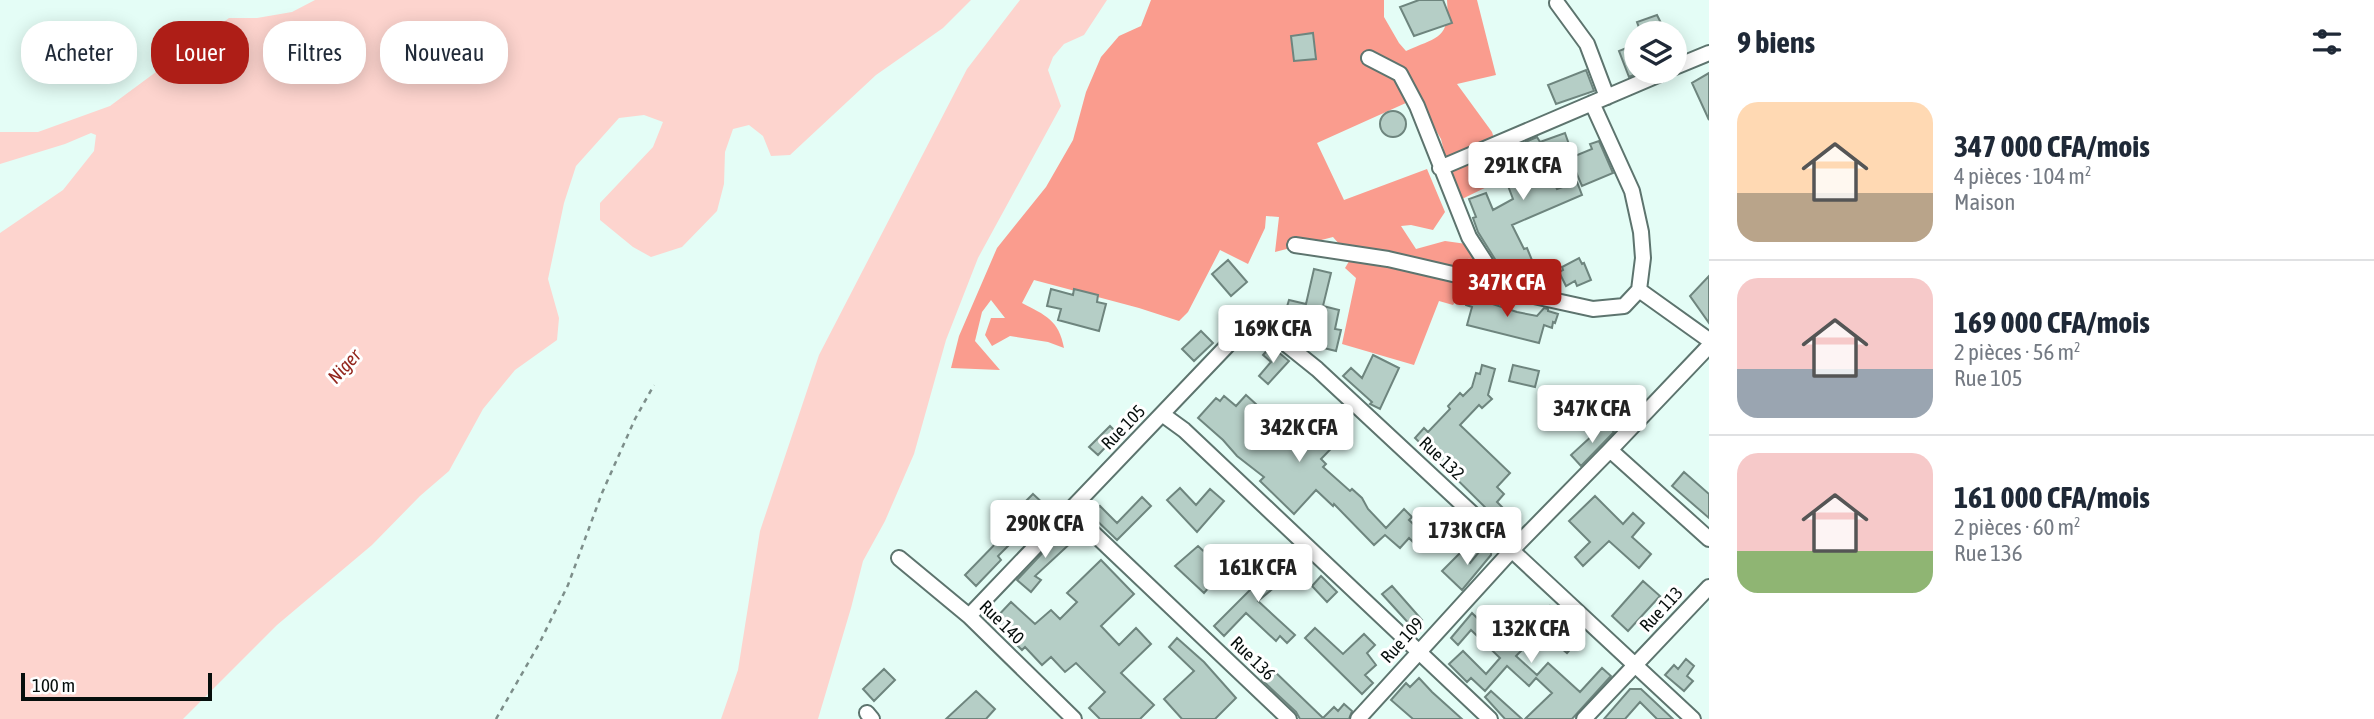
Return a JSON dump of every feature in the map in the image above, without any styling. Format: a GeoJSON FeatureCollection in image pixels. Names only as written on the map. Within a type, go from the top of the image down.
{"type":"FeatureCollection","features":[{"type":"Feature","properties":{"kind":"street"},"geometry":{"type":"LineString","coordinates":[[1557,3],[1587,44],[1606,97]]}},
{"type":"Feature","properties":{"kind":"street"},"geometry":{"type":"LineString","coordinates":[[1687,62],[1709,53]]}},
{"type":"Feature","properties":{"kind":"street"},"geometry":{"type":"LineString","coordinates":[[1369,58],[1400,74],[1417,106],[1469,237],[1500,285]]}},
{"type":"Feature","properties":{"kind":"street"},"geometry":{"type":"LineString","coordinates":[[1440,168],[1637,84]]}},
{"type":"Feature","properties":{"kind":"street"},"geometry":{"type":"LineString","coordinates":[[1295,245],[1388,259],[1593,309],[1624,306],[1639,290],[1643,258],[1632,191],[1592,103]]}},
{"type":"Feature","properties":{"kind":"street"},"geometry":{"type":"LineString","coordinates":[[1639,290],[1709,340]]}},
{"type":"Feature","properties":{"kind":"street","name":"Rue 105"},"geometry":{"type":"LineString","coordinates":[[969,616],[1244,328],[1266,328],[1317,369]]}},
{"type":"Feature","properties":{"kind":"street","name":"Rue 109"},"geometry":{"type":"LineString","coordinates":[[1357,719],[1512,550],[1709,346]]}},
{"type":"Feature","properties":{"kind":"street","name":"Rue 132"},"geometry":{"type":"LineString","coordinates":[[1317,369],[1693,719]]}},
{"type":"Feature","properties":{"kind":"street"},"geometry":{"type":"LineString","coordinates":[[1162,414],[1184,430],[1490,719]]}},
{"type":"Feature","properties":{"kind":"street"},"geometry":{"type":"LineString","coordinates":[[1610,450],[1709,539]]}},
{"type":"Feature","properties":{"kind":"street","name":"Rue 136"},"geometry":{"type":"LineString","coordinates":[[1067,512],[1088,528],[1289,719]]}},
{"type":"Feature","properties":{"kind":"street","name":"Rue 140"},"geometry":{"type":"LineString","coordinates":[[899,558],[969,616],[1074,719]]}},
{"type":"Feature","properties":{"kind":"street","name":"Rue 113"},"geometry":{"type":"LineString","coordinates":[[1584,719],[1709,587]]}},
{"type":"Feature","properties":{"kind":"path"},"geometry":{"type":"LineString","coordinates":[[496,719],[568,585],[602,493],[635,419],[654,385]]}},
{"type":"Feature","properties":{"kind":"shaded area"},"geometry":{"type":"Polygon","coordinates":[[[1151,0],[1384,0],[1384,17],[1406,51],[1440,35],[1446,22],[1447,0],[1477,0],[1496,75],[1457,84],[1492,132],[1497,148],[1499,181],[1462,199],[1441,139],[1417,98],[1317,143],[1344,200],[1427,169],[1445,212],[1433,230],[1411,225],[1401,226],[1416,249],[1445,241],[1481,246],[1491,273],[1476,278],[1469,258],[1465,271],[1466,288],[1453,305],[1439,301],[1414,365],[1342,344],[1356,278],[1345,268],[1351,258],[1333,237],[1275,252],[1279,217],[1266,216],[1265,228],[1248,264],[1220,250],[1188,312],[1179,321],[1034,280],[1022,303],[1044,315],[1055,325],[1064,348],[1048,342],[1010,336],[992,346],[985,335],[991,318],[1005,318],[991,300],[982,312],[975,341],[1000,370],[951,368],[959,336],[997,248],[1046,187],[1073,140],[1086,92],[1101,57],[1119,36],[1141,26],[1151,0]]]}},
{"type":"Feature","properties":{"kind":"water","name":"Niger"},"geometry":{"type":"Polygon","coordinates":[[[315,0],[971,0],[943,28],[876,75],[790,155],[771,156],[763,136],[749,125],[733,129],[725,152],[724,184],[717,211],[682,247],[651,257],[633,247],[600,220],[600,203],[653,147],[663,122],[644,115],[619,118],[576,166],[564,203],[548,279],[559,318],[557,340],[515,370],[483,409],[449,471],[372,545],[277,625],[183,719],[0,719],[0,233],[63,190],[94,151],[96,135],[91,133],[0,164],[0,132],[38,132],[110,106],[151,76],[151,84],[249,84],[249,21],[225,21],[229,18],[257,18],[292,12],[315,0]]]}},
{"type":"Feature","properties":{"kind":"water"},"geometry":{"type":"Polygon","coordinates":[[[1020,0],[1107,0],[1084,35],[1064,44],[1053,57],[1048,70],[1061,106],[978,258],[946,340],[914,454],[885,521],[863,561],[818,719],[721,719],[738,670],[760,531],[819,355],[967,69],[1020,0]]]}},
{"type":"Feature","properties":{"kind":"building"},"geometry":{"type":"Polygon","coordinates":[[[1419,0],[1443,0],[1452,23],[1414,36],[1400,7],[1419,0]]]}},
{"type":"Feature","properties":{"kind":"building"},"geometry":{"type":"Polygon","coordinates":[[[1657,15],[1660,21],[1640,21],[1657,15]]]}},
{"type":"Feature","properties":{"kind":"building"},"geometry":{"type":"Polygon","coordinates":[[[1313,33],[1316,59],[1294,61],[1291,36],[1313,33]]]}},
{"type":"Feature","properties":{"kind":"building"},"geometry":{"type":"Polygon","coordinates":[[[1624,49],[1624,64],[1619,51],[1624,49]]]}},
{"type":"Feature","properties":{"kind":"building"},"geometry":{"type":"Polygon","coordinates":[[[1586,70],[1594,91],[1556,104],[1548,85],[1586,70]]]}},
{"type":"Feature","properties":{"kind":"building"},"geometry":{"type":"Polygon","coordinates":[[[1709,73],[1709,120],[1692,83],[1709,73]]]}},
{"type":"Feature","properties":{"kind":"building"},"geometry":{"type":"Polygon","coordinates":[[[1393,111],[1402,115],[1406,124],[1402,133],[1393,137],[1384,133],[1380,124],[1384,115],[1393,111]]]}},
{"type":"Feature","properties":{"kind":"building"},"geometry":{"type":"Polygon","coordinates":[[[1565,133],[1572,153],[1547,169],[1553,186],[1557,189],[1577,182],[1582,195],[1512,225],[1524,249],[1527,248],[1544,284],[1536,287],[1530,285],[1524,269],[1515,274],[1503,272],[1478,232],[1469,199],[1486,193],[1493,210],[1513,199],[1502,170],[1506,168],[1500,153],[1537,137],[1540,142],[1565,133]]]}},
{"type":"Feature","properties":{"kind":"building"},"geometry":{"type":"Polygon","coordinates":[[[1599,141],[1613,173],[1582,186],[1570,158],[1592,149],[1590,144],[1599,141]]]}},
{"type":"Feature","properties":{"kind":"building"},"geometry":{"type":"Polygon","coordinates":[[[1579,258],[1591,280],[1577,286],[1575,281],[1566,286],[1559,272],[1563,270],[1562,267],[1579,258]]]}},
{"type":"Feature","properties":{"kind":"building"},"geometry":{"type":"Polygon","coordinates":[[[1228,260],[1247,282],[1231,296],[1212,274],[1228,260]]]}},
{"type":"Feature","properties":{"kind":"building"},"geometry":{"type":"Polygon","coordinates":[[[1314,269],[1331,273],[1323,306],[1339,310],[1335,329],[1341,330],[1336,351],[1299,342],[1301,333],[1259,318],[1270,306],[1286,310],[1289,300],[1306,304],[1314,269]]]}},
{"type":"Feature","properties":{"kind":"building"},"geometry":{"type":"Polygon","coordinates":[[[1709,276],[1709,323],[1690,296],[1709,276]]]}},
{"type":"Feature","properties":{"kind":"building"},"geometry":{"type":"Polygon","coordinates":[[[1051,289],[1073,295],[1074,289],[1098,295],[1097,302],[1106,304],[1099,331],[1058,320],[1061,309],[1047,306],[1051,289]]]}},
{"type":"Feature","properties":{"kind":"building"},"geometry":{"type":"Polygon","coordinates":[[[1468,289],[1480,300],[1517,312],[1537,316],[1544,308],[1548,309],[1558,314],[1555,323],[1553,322],[1552,328],[1544,325],[1539,343],[1467,325],[1472,307],[1466,305],[1463,300],[1468,289]]]}},
{"type":"Feature","properties":{"kind":"building"},"geometry":{"type":"Polygon","coordinates":[[[1201,331],[1213,343],[1194,361],[1182,349],[1201,331]]]}},
{"type":"Feature","properties":{"kind":"building"},"geometry":{"type":"Polygon","coordinates":[[[1271,346],[1289,361],[1268,384],[1259,376],[1271,362],[1263,355],[1271,346]]]}},
{"type":"Feature","properties":{"kind":"building"},"geometry":{"type":"Polygon","coordinates":[[[1373,355],[1399,368],[1380,409],[1370,404],[1372,402],[1343,376],[1351,368],[1362,378],[1373,355]]]}},
{"type":"Feature","properties":{"kind":"building"},"geometry":{"type":"Polygon","coordinates":[[[1482,365],[1495,369],[1488,395],[1492,399],[1482,408],[1479,405],[1460,425],[1510,473],[1497,487],[1504,494],[1497,502],[1507,512],[1498,520],[1415,438],[1424,428],[1428,432],[1450,409],[1448,406],[1460,393],[1463,396],[1472,387],[1476,373],[1480,374],[1482,365]]]}},
{"type":"Feature","properties":{"kind":"building"},"geometry":{"type":"Polygon","coordinates":[[[1513,365],[1539,371],[1535,387],[1509,381],[1513,365]]]}},
{"type":"Feature","properties":{"kind":"building"},"geometry":{"type":"Polygon","coordinates":[[[1246,395],[1290,435],[1300,426],[1304,430],[1325,408],[1349,430],[1321,459],[1326,464],[1323,467],[1362,498],[1368,509],[1386,528],[1404,509],[1412,517],[1409,520],[1428,538],[1419,548],[1409,538],[1400,548],[1385,535],[1374,545],[1334,504],[1333,506],[1316,490],[1294,514],[1260,481],[1264,477],[1237,456],[1198,418],[1216,398],[1220,401],[1224,396],[1236,406],[1246,395]]]}},
{"type":"Feature","properties":{"kind":"building"},"geometry":{"type":"Polygon","coordinates":[[[1606,423],[1614,432],[1581,466],[1571,455],[1606,423]]]}},
{"type":"Feature","properties":{"kind":"building"},"geometry":{"type":"Polygon","coordinates":[[[1110,426],[1118,434],[1098,455],[1089,447],[1110,426]]]}},
{"type":"Feature","properties":{"kind":"building"},"geometry":{"type":"Polygon","coordinates":[[[1684,472],[1709,494],[1709,518],[1672,486],[1684,472]]]}},
{"type":"Feature","properties":{"kind":"building"},"geometry":{"type":"Polygon","coordinates":[[[1180,488],[1196,505],[1210,489],[1224,501],[1197,532],[1167,500],[1180,488]]]}},
{"type":"Feature","properties":{"kind":"building"},"geometry":{"type":"Polygon","coordinates":[[[1033,494],[1047,507],[998,556],[1001,560],[976,586],[965,575],[1002,537],[996,531],[1033,494]]]}},
{"type":"Feature","properties":{"kind":"building"},"geometry":{"type":"Polygon","coordinates":[[[1595,496],[1623,524],[1633,513],[1644,523],[1632,537],[1651,554],[1639,568],[1609,541],[1583,566],[1575,557],[1590,542],[1569,521],[1595,496]]]}},
{"type":"Feature","properties":{"kind":"building"},"geometry":{"type":"Polygon","coordinates":[[[1142,497],[1151,506],[1117,540],[1091,515],[1100,506],[1117,523],[1142,497]]]}},
{"type":"Feature","properties":{"kind":"building"},"geometry":{"type":"Polygon","coordinates":[[[1065,529],[1075,539],[1035,576],[1041,580],[1031,592],[1017,580],[1065,529]]]}},
{"type":"Feature","properties":{"kind":"building"},"geometry":{"type":"Polygon","coordinates":[[[1488,541],[1492,545],[1491,555],[1462,590],[1442,571],[1460,553],[1470,563],[1488,541]]]}},
{"type":"Feature","properties":{"kind":"building"},"geometry":{"type":"Polygon","coordinates":[[[1198,546],[1224,570],[1204,593],[1175,566],[1198,546]]]}},
{"type":"Feature","properties":{"kind":"building"},"geometry":{"type":"Polygon","coordinates":[[[1101,560],[1134,594],[1101,626],[1119,645],[1136,628],[1151,644],[1121,673],[1154,705],[1140,719],[1100,719],[1089,708],[1105,692],[1076,663],[1065,672],[1051,657],[1042,665],[1025,647],[1022,650],[993,621],[1011,602],[1035,624],[1051,610],[1060,619],[1077,602],[1067,593],[1101,560]]]}},
{"type":"Feature","properties":{"kind":"building"},"geometry":{"type":"Polygon","coordinates":[[[1256,560],[1262,567],[1267,563],[1275,573],[1279,569],[1287,577],[1258,601],[1295,635],[1287,643],[1280,636],[1276,641],[1246,613],[1224,636],[1214,626],[1255,585],[1244,571],[1256,560]]]}},
{"type":"Feature","properties":{"kind":"building"},"geometry":{"type":"Polygon","coordinates":[[[1321,576],[1337,592],[1327,602],[1312,586],[1321,576]]]}},
{"type":"Feature","properties":{"kind":"building"},"geometry":{"type":"Polygon","coordinates":[[[1643,581],[1660,596],[1628,631],[1612,616],[1643,581]]]}},
{"type":"Feature","properties":{"kind":"building"},"geometry":{"type":"Polygon","coordinates":[[[1392,586],[1422,620],[1413,628],[1382,594],[1392,586]]]}},
{"type":"Feature","properties":{"kind":"building"},"geometry":{"type":"Polygon","coordinates":[[[1550,606],[1583,635],[1567,653],[1541,631],[1516,656],[1537,675],[1548,663],[1580,692],[1602,668],[1611,676],[1572,719],[1525,719],[1552,693],[1536,678],[1529,686],[1507,666],[1485,691],[1471,678],[1467,682],[1449,664],[1463,651],[1486,674],[1500,658],[1471,630],[1458,645],[1451,638],[1472,613],[1509,649],[1550,606]]]}},
{"type":"Feature","properties":{"kind":"building"},"geometry":{"type":"Polygon","coordinates":[[[1315,628],[1343,654],[1364,634],[1375,645],[1367,653],[1376,665],[1365,675],[1373,683],[1362,694],[1305,638],[1315,628]]]}},
{"type":"Feature","properties":{"kind":"building"},"geometry":{"type":"Polygon","coordinates":[[[1177,638],[1204,662],[1236,698],[1215,719],[1182,719],[1164,699],[1194,671],[1169,647],[1177,638]]]}},
{"type":"Feature","properties":{"kind":"building"},"geometry":{"type":"Polygon","coordinates":[[[1686,659],[1694,666],[1687,676],[1693,681],[1684,691],[1665,675],[1674,665],[1678,669],[1686,659]]]}},
{"type":"Feature","properties":{"kind":"building"},"geometry":{"type":"Polygon","coordinates":[[[884,669],[895,680],[874,701],[863,689],[884,669]]]}},
{"type":"Feature","properties":{"kind":"building"},"geometry":{"type":"Polygon","coordinates":[[[1272,669],[1323,718],[1334,707],[1338,711],[1344,704],[1352,711],[1349,719],[1300,719],[1262,680],[1272,669]]]}},
{"type":"Feature","properties":{"kind":"building"},"geometry":{"type":"Polygon","coordinates":[[[1419,678],[1462,719],[1413,719],[1391,700],[1406,683],[1410,687],[1419,678]]]}},
{"type":"Feature","properties":{"kind":"building"},"geometry":{"type":"Polygon","coordinates":[[[1630,689],[1641,689],[1673,719],[1657,719],[1640,702],[1625,719],[1604,719],[1630,689]]]}},
{"type":"Feature","properties":{"kind":"building"},"geometry":{"type":"Polygon","coordinates":[[[976,691],[995,709],[986,719],[946,719],[976,691]]]}},
{"type":"Feature","properties":{"kind":"building"},"geometry":{"type":"Polygon","coordinates":[[[1491,691],[1522,719],[1505,719],[1485,697],[1491,691]]]}}]}
